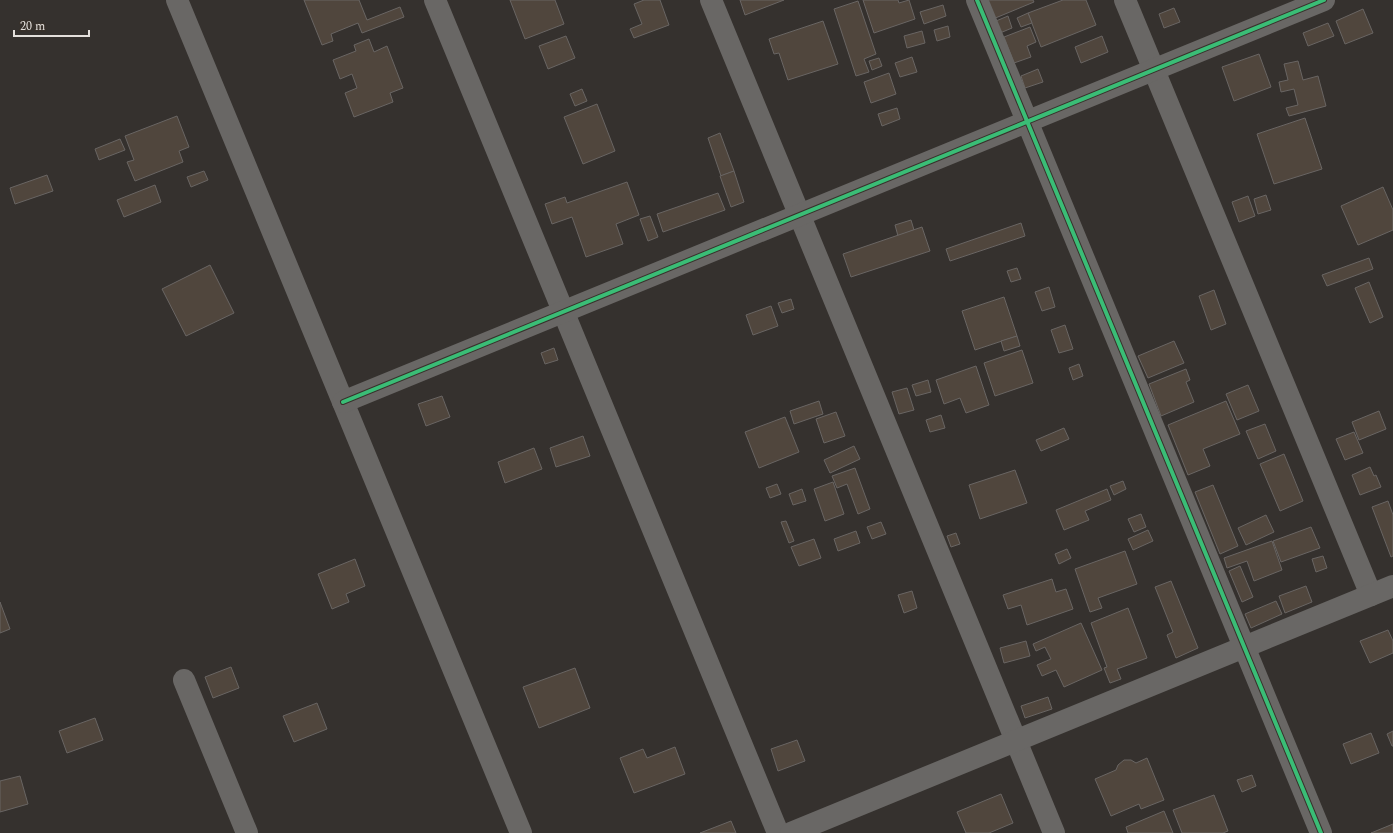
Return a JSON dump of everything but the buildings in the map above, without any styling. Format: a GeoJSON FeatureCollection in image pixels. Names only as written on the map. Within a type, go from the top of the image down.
{"type":"FeatureCollection","features":[{"type":"Feature","properties":{"kind":"street"},"geometry":{"type":"LineString","coordinates":[[178,0],[521,833]]}},
{"type":"Feature","properties":{"kind":"street"},"geometry":{"type":"LineString","coordinates":[[435,0],[778,833]]}},
{"type":"Feature","properties":{"kind":"street"},"geometry":{"type":"LineString","coordinates":[[711,0],[1054,833]]}},
{"type":"Feature","properties":{"kind":"street"},"geometry":{"type":"LineString","coordinates":[[977,0],[1321,833]]}},
{"type":"Feature","properties":{"kind":"street"},"geometry":{"type":"LineString","coordinates":[[1125,0],[1371,595]]}},
{"type":"Feature","properties":{"kind":"street"},"geometry":{"type":"LineString","coordinates":[[343,402],[1324,0]]}},
{"type":"Feature","properties":{"kind":"street"},"geometry":{"type":"LineString","coordinates":[[791,833],[1393,586]]}},
{"type":"Feature","properties":{"kind":"street"},"geometry":{"type":"LineString","coordinates":[[184,680],[247,833]]}},
{"type":"Feature","properties":{"kind":"cycle path"},"geometry":{"type":"LineString","coordinates":[[977,0],[1321,833]]}},
{"type":"Feature","properties":{"kind":"cycle path"},"geometry":{"type":"LineString","coordinates":[[343,402],[1324,0]]}}]}
